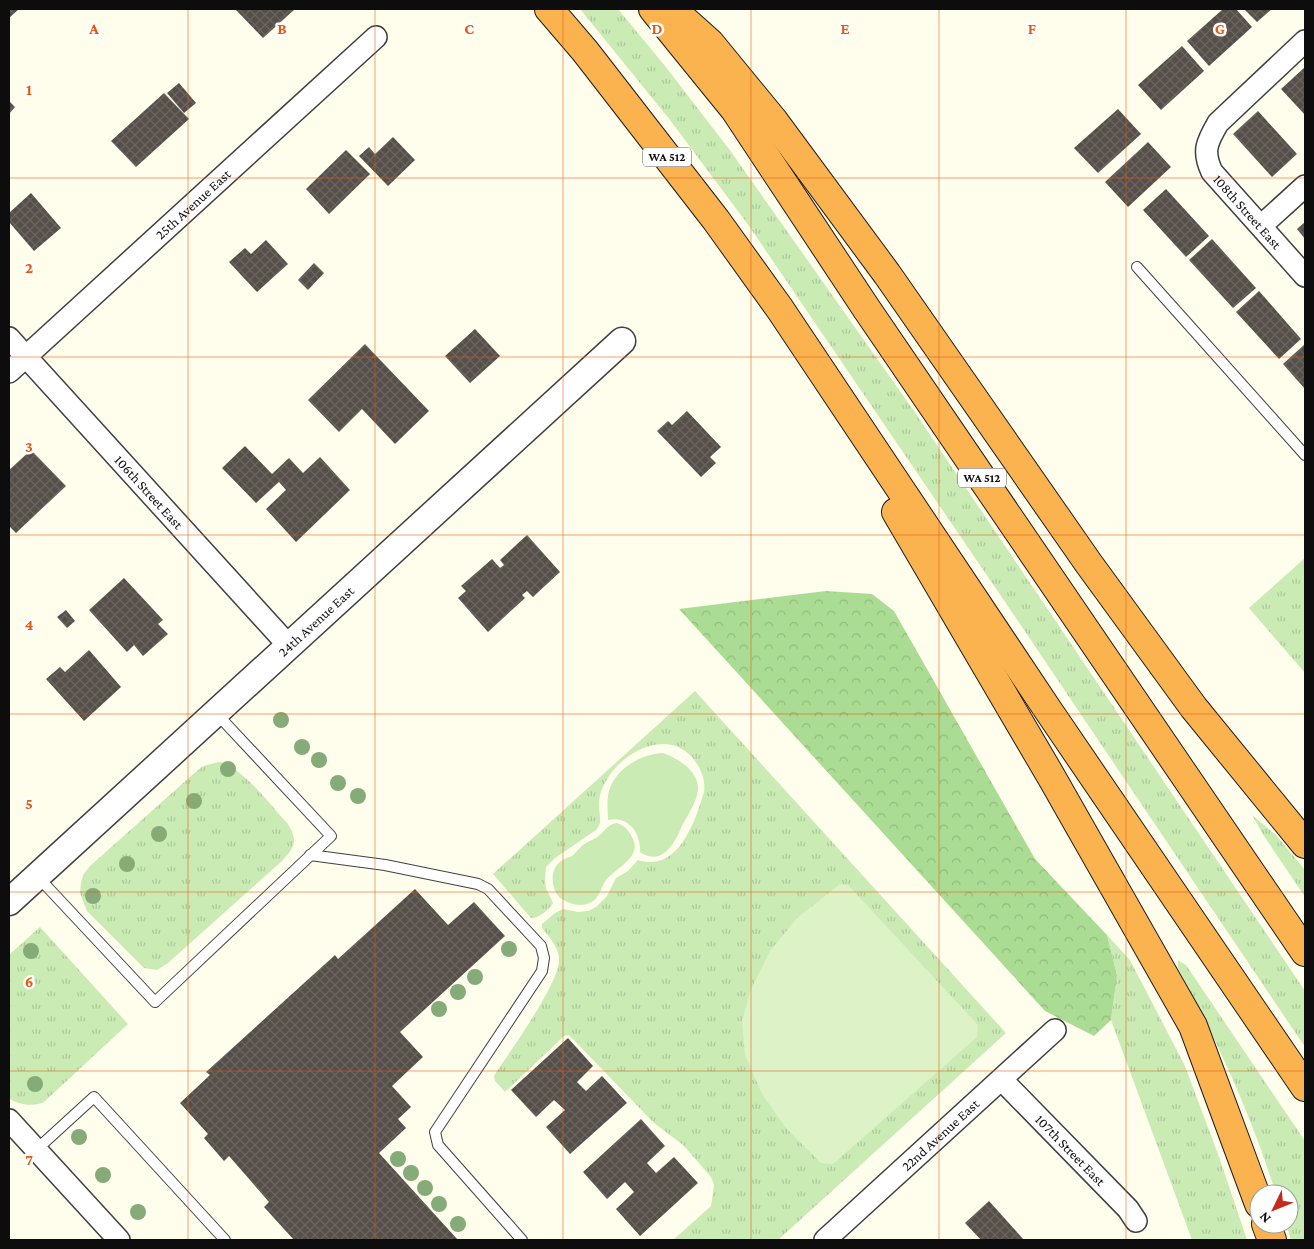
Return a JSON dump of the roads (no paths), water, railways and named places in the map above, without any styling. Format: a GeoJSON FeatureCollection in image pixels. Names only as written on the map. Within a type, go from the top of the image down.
{"type":"FeatureCollection","features":[{"type":"Feature","properties":{"kind":"highway","name":"WA 512"},"geometry":{"type":"LineString","coordinates":[[549,9],[584,50],[716,220],[780,309],[1043,702],[1305,1087]]}},
{"type":"Feature","properties":{"kind":"highway","name":"WA 512"},"geometry":{"type":"LineString","coordinates":[[653,9],[735,110],[871,316],[1305,952]]}},
{"type":"Feature","properties":{"kind":"highway"},"geometry":{"type":"LineString","coordinates":[[672,9],[710,43],[774,121],[887,274],[1089,564],[1194,708],[1305,844]]}},
{"type":"Feature","properties":{"kind":"highway"},"geometry":{"type":"LineString","coordinates":[[780,309],[938,585],[1052,778],[1193,1026],[1252,1184]]}},
{"type":"Feature","properties":{"kind":"street","name":"25th Avenue East"},"geometry":{"type":"LineString","coordinates":[[9,372],[376,37]]}},
{"type":"Feature","properties":{"kind":"street","name":"108th Street East"},"geometry":{"type":"LineString","coordinates":[[1305,41],[1218,123],[1208,140],[1206,151],[1207,161],[1212,172],[1305,276]]}},
{"type":"Feature","properties":{"kind":"street"},"geometry":{"type":"LineString","coordinates":[[1261,226],[1305,186]]}},
{"type":"Feature","properties":{"kind":"street","name":"106th Street East"},"geometry":{"type":"LineString","coordinates":[[9,338],[288,646]]}},
{"type":"Feature","properties":{"kind":"street","name":"24th Avenue East"},"geometry":{"type":"LineString","coordinates":[[9,902],[622,341]]}},
{"type":"Feature","properties":{"kind":"street","name":"22nd Avenue East"},"geometry":{"type":"LineString","coordinates":[[825,1240],[1055,1030]]}},
{"type":"Feature","properties":{"kind":"street","name":"107th Street East"},"geometry":{"type":"LineString","coordinates":[[1002,1080],[1128,1210],[1136,1222]]}},
{"type":"Feature","properties":{"kind":"street"},"geometry":{"type":"LineString","coordinates":[[9,1120],[119,1240]]}},
{"type":"Feature","properties":{"kind":"lane"},"geometry":{"type":"LineString","coordinates":[[1137,267],[1305,455]]}},
{"type":"Feature","properties":{"kind":"lane"},"geometry":{"type":"LineString","coordinates":[[37,876],[155,1002],[331,836],[216,713]]}},
{"type":"Feature","properties":{"kind":"lane"},"geometry":{"type":"LineString","coordinates":[[310,856],[385,865],[478,884],[488,889],[541,946],[544,958],[542,971],[435,1132],[438,1145],[522,1240]]}},
{"type":"Feature","properties":{"kind":"lane"},"geometry":{"type":"LineString","coordinates":[[36,1150],[94,1097],[225,1240]]}}]}
